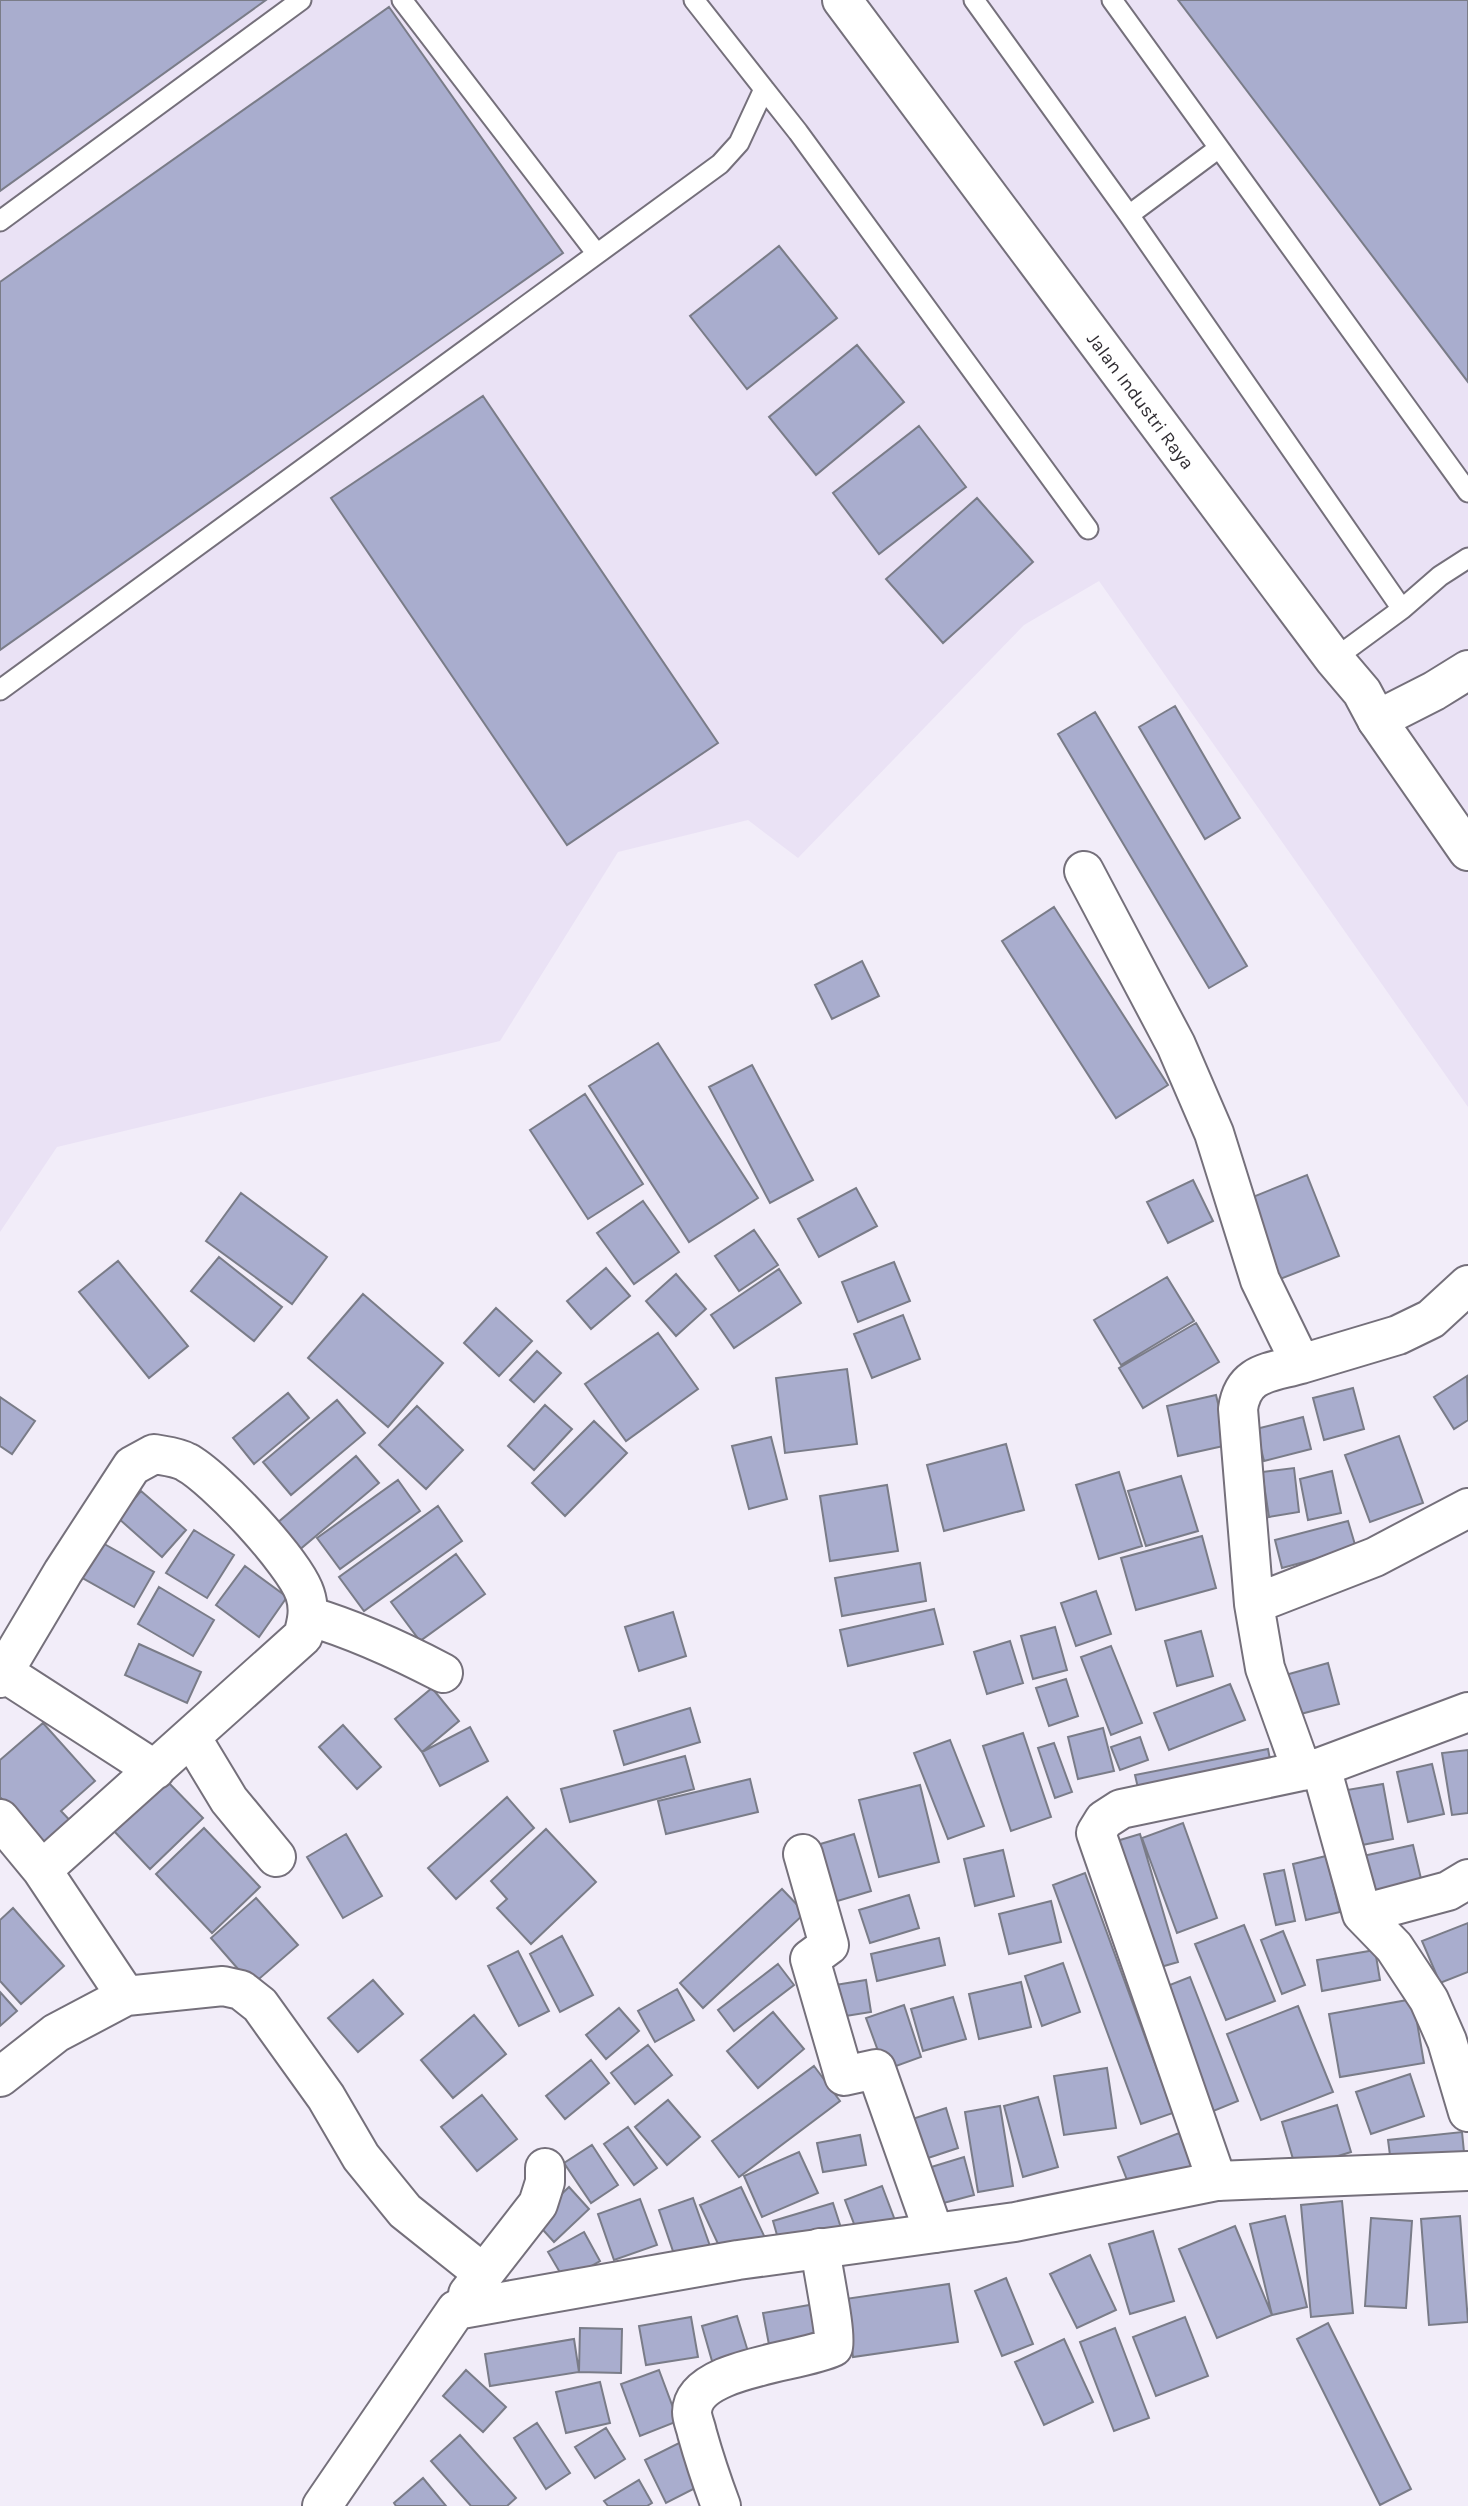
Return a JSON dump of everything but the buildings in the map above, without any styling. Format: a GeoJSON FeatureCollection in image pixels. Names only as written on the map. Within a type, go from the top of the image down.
{"type":"FeatureCollection","features":[{"type":"Feature","properties":{"kind":"street","name":"Jalan Industri Raya"},"geometry":{"type":"LineString","coordinates":[[842,0],[1334,659],[1362,692],[1377,720],[1468,851]]}},
{"type":"Feature","properties":{"kind":"street"},"geometry":{"type":"LineString","coordinates":[[1377,720],[1468,670]]}},
{"type":"Feature","properties":{"kind":"street"},"geometry":{"type":"LineString","coordinates":[[1084,871],[1176,1045],[1214,1133],[1260,1280],[1301,1364]]}},
{"type":"Feature","properties":{"kind":"street"},"geometry":{"type":"LineString","coordinates":[[1468,1285],[1431,1319],[1398,1335],[1260,1376],[1247,1384],[1240,1394],[1238,1409],[1254,1604],[1265,1668],[1312,1769],[1362,1914],[1394,1947],[1429,2000],[1447,2041],[1468,2112]]}},
{"type":"Feature","properties":{"kind":"street"},"geometry":{"type":"LineString","coordinates":[[42,1871],[155,1770],[303,1636],[308,1616],[305,1593],[285,1562],[209,1478],[184,1461],[154,1454],[132,1466],[63,1572],[2,1675],[155,1770]]}},
{"type":"Feature","properties":{"kind":"street"},"geometry":{"type":"LineString","coordinates":[[1254,1604],[1376,1557],[1468,1508]]}},
{"type":"Feature","properties":{"kind":"street"},"geometry":{"type":"LineString","coordinates":[[308,1616],[344,1626],[384,1642],[443,1673]]}},
{"type":"Feature","properties":{"kind":"street"},"geometry":{"type":"LineString","coordinates":[[1217,2181],[1096,1833],[1104,1820],[1121,1809],[1312,1769],[1468,1712]]}},
{"type":"Feature","properties":{"kind":"street"},"geometry":{"type":"LineString","coordinates":[[191,1737],[229,1800],[276,1857]]}},
{"type":"Feature","properties":{"kind":"street"},"geometry":{"type":"LineString","coordinates":[[0,1819],[42,1871],[126,1996]]}},
{"type":"Feature","properties":{"kind":"street"},"geometry":{"type":"LineString","coordinates":[[803,1854],[829,1945],[810,1959],[844,2076],[876,2069],[934,2233]]}},
{"type":"Feature","properties":{"kind":"street"},"geometry":{"type":"LineString","coordinates":[[1362,1914],[1448,1891],[1468,1879]]}},
{"type":"Feature","properties":{"kind":"street"},"geometry":{"type":"LineString","coordinates":[[0,2077],[56,2034],[126,1996],[223,1986],[241,1990],[260,2005],[326,2097],[361,2157],[405,2211],[484,2274]]}},
{"type":"Feature","properties":{"kind":"street"},"geometry":{"type":"LineString","coordinates":[[322,2506],[456,2310],[538,2204],[545,2182],[545,2168]]}},
{"type":"Feature","properties":{"kind":"street"},"geometry":{"type":"LineString","coordinates":[[456,2310],[738,2260],[1014,2222],[1217,2181],[1468,2171]]}},
{"type":"Feature","properties":{"kind":"street"},"geometry":{"type":"LineString","coordinates":[[721,2506],[692,2414],[695,2397],[710,2384],[733,2373],[833,2347],[835,2343],[820,2249]]}},
{"type":"Feature","properties":{"kind":"lane"},"geometry":{"type":"LineString","coordinates":[[0,221],[301,0]]}},
{"type":"Feature","properties":{"kind":"lane"},"geometry":{"type":"LineString","coordinates":[[402,0],[597,254]]}},
{"type":"Feature","properties":{"kind":"lane"},"geometry":{"type":"LineString","coordinates":[[694,0],[806,143],[1088,529]]}},
{"type":"Feature","properties":{"kind":"lane"},"geometry":{"type":"LineString","coordinates":[[974,0],[1129,215],[1402,608]]}},
{"type":"Feature","properties":{"kind":"lane"},"geometry":{"type":"LineString","coordinates":[[1112,0],[1468,492]]}},
{"type":"Feature","properties":{"kind":"lane"},"geometry":{"type":"LineString","coordinates":[[0,690],[720,164],[739,143],[764,89]]}},
{"type":"Feature","properties":{"kind":"lane"},"geometry":{"type":"LineString","coordinates":[[1129,215],[1220,148]]}},
{"type":"Feature","properties":{"kind":"lane"},"geometry":{"type":"LineString","coordinates":[[1334,659],[1440,576],[1468,558]]}},
{"type":"Feature","properties":{"kind":"shaded area"},"geometry":{"type":"Polygon","coordinates":[[[0,0],[1468,0],[1468,1107],[1099,581],[1024,625],[798,858],[748,820],[618,852],[500,1041],[57,1147],[0,1232],[0,0]]]}}]}
